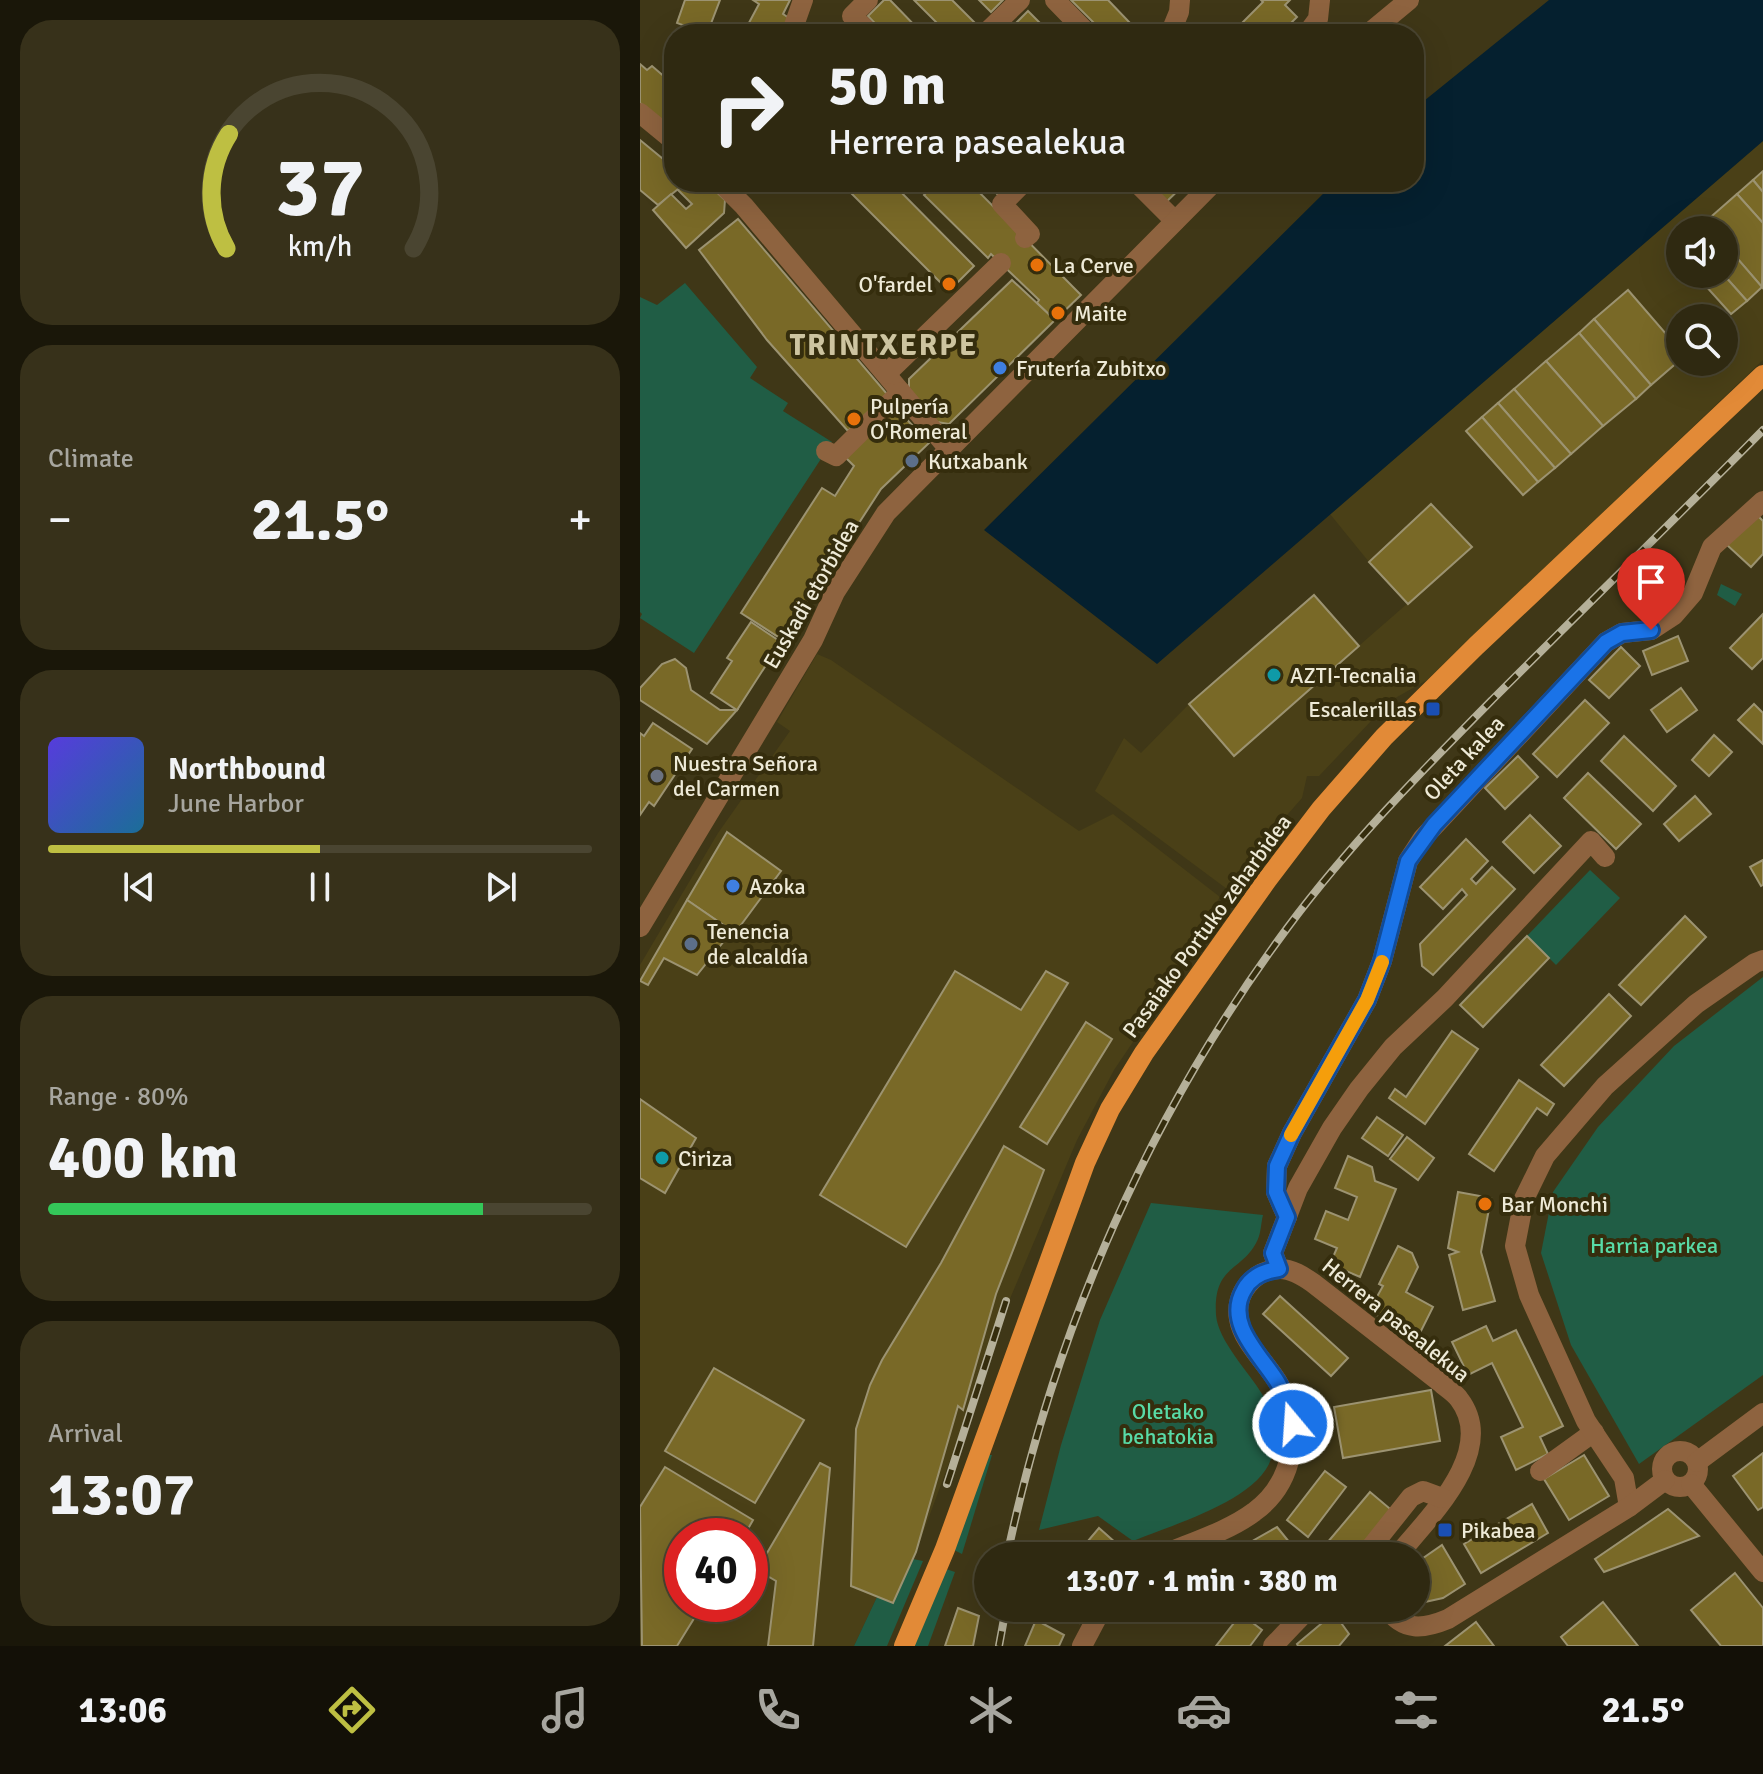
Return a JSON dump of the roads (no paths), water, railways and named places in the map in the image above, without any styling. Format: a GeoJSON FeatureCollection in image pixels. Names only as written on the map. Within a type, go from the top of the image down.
{"type":"FeatureCollection","features":[{"type":"Feature","properties":{"kind":"main road","name":"Pasaiako Portuko zeharbidea"},"geometry":{"type":"LineString","coordinates":[[904,1646],[945,1549],[1085,1163],[1110,1109],[1144,1053],[1267,880],[1321,809],[1384,737],[1598,528],[1763,375]]}},
{"type":"Feature","properties":{"kind":"street"},"geometry":{"type":"LineString","coordinates":[[795,24],[803,0]]}},
{"type":"Feature","properties":{"kind":"street"},"geometry":{"type":"LineString","coordinates":[[860,24],[852,16],[868,0]]}},
{"type":"Feature","properties":{"kind":"street"},"geometry":{"type":"LineString","coordinates":[[995,24],[1020,0]]}},
{"type":"Feature","properties":{"kind":"street"},"geometry":{"type":"LineString","coordinates":[[1055,0],[1078,24]]}},
{"type":"Feature","properties":{"kind":"street"},"geometry":{"type":"LineString","coordinates":[[1174,24],[1180,0]]}},
{"type":"Feature","properties":{"kind":"street"},"geometry":{"type":"LineString","coordinates":[[1314,24],[1318,19],[1320,0]]}},
{"type":"Feature","properties":{"kind":"street"},"geometry":{"type":"LineString","coordinates":[[1380,24],[1409,0]]}},
{"type":"Feature","properties":{"kind":"street"},"geometry":{"type":"LineString","coordinates":[[640,113],[664,133]]}},
{"type":"Feature","properties":{"kind":"street"},"geometry":{"type":"LineString","coordinates":[[730,192],[948,448]]}},
{"type":"Feature","properties":{"kind":"street"},"geometry":{"type":"LineString","coordinates":[[1009,192],[997,200],[1030,234],[1025,238]]}},
{"type":"Feature","properties":{"kind":"street"},"geometry":{"type":"LineString","coordinates":[[1146,192],[1175,221]]}},
{"type":"Feature","properties":{"kind":"street","name":"Euskadi etorbidea"},"geometry":{"type":"LineString","coordinates":[[640,927],[813,640],[844,576],[886,513],[1204,192]]}},
{"type":"Feature","properties":{"kind":"street"},"geometry":{"type":"LineString","coordinates":[[886,374],[1001,263]]}},
{"type":"Feature","properties":{"kind":"street"},"geometry":{"type":"LineString","coordinates":[[826,451],[836,456],[901,392]]}},
{"type":"Feature","properties":{"kind":"street","name":"Oleta kalea"},"geometry":{"type":"LineString","coordinates":[[1287,1217],[1276,1192],[1277,1166],[1292,1133],[1367,1000],[1382,961],[1408,861],[1423,838],[1606,642],[1622,633],[1651,630],[1674,615],[1693,593],[1712,547],[1763,501]]}},
{"type":"Feature","properties":{"kind":"street"},"geometry":{"type":"LineString","coordinates":[[1190,1542],[1255,1512],[1278,1486],[1287,1470],[1293,1441],[1289,1406],[1280,1386],[1240,1326],[1238,1307],[1245,1287],[1253,1279],[1279,1269],[1273,1253],[1298,1188],[1332,1128],[1393,1047],[1445,998],[1591,841],[1605,857]]}},
{"type":"Feature","properties":{"kind":"street"},"geometry":{"type":"LineString","coordinates":[[1629,1507],[1624,1478],[1586,1421],[1529,1295],[1515,1246],[1524,1199],[1545,1156],[1605,1086],[1696,1004],[1763,960]]}},
{"type":"Feature","properties":{"kind":"street","name":"Herrera pasealekua"},"geometry":{"type":"LineString","coordinates":[[1279,1269],[1301,1275],[1313,1283],[1459,1399],[1469,1419],[1472,1435],[1470,1454],[1462,1472],[1408,1542]]}},
{"type":"Feature","properties":{"kind":"street"},"geometry":{"type":"LineString","coordinates":[[1697,1462],[1763,1413]]}},
{"type":"Feature","properties":{"kind":"street"},"geometry":{"type":"LineString","coordinates":[[1540,1471],[1594,1432]]}},
{"type":"Feature","properties":{"kind":"street"},"geometry":{"type":"LineString","coordinates":[[1399,1622],[1409,1627],[1429,1627],[1448,1619],[1629,1507],[1664,1474],[1666,1457],[1677,1451],[1689,1453],[1697,1462],[1698,1474],[1691,1484],[1681,1487],[1664,1474],[1624,1478]]}},
{"type":"Feature","properties":{"kind":"street"},"geometry":{"type":"LineString","coordinates":[[1691,1484],[1763,1572]]}},
{"type":"Feature","properties":{"kind":"street"},"geometry":{"type":"LineString","coordinates":[[1375,1542],[1411,1497],[1423,1491],[1442,1498]]}},
{"type":"Feature","properties":{"kind":"street"},"geometry":{"type":"LineString","coordinates":[[1082,1646],[1095,1622]]}},
{"type":"Feature","properties":{"kind":"street"},"geometry":{"type":"LineString","coordinates":[[1273,1646],[1296,1622]]}},
{"type":"Feature","properties":{"kind":"water"},"geometry":{"type":"Polygon","coordinates":[[[1549,0],[1763,0],[1763,141],[1676,216],[1666,216],[1666,225],[1157,664],[984,530],[1325,192],[1424,192],[1424,101],[1549,0]]]}},
{"type":"Feature","properties":{"kind":"railway"},"geometry":{"type":"LineString","coordinates":[[1010,1542],[1027,1471],[1052,1388],[1080,1306],[1113,1226],[1192,1072],[1238,998],[1311,897],[1386,810],[1763,430]]}},
{"type":"Feature","properties":{"kind":"railway"},"geometry":{"type":"LineString","coordinates":[[947,1484],[1006,1301]]}},
{"type":"Feature","properties":{"kind":"railway"},"geometry":{"type":"LineString","coordinates":[[999,1646],[1003,1622]]}},
{"type":"Feature","properties":{"kind":"place","name":"La Cerve"},"geometry":{"type":"Point","coordinates":[1037,265]}},
{"type":"Feature","properties":{"kind":"place","name":"O'fardel"},"geometry":{"type":"Point","coordinates":[949,284]}},
{"type":"Feature","properties":{"kind":"place","name":"Maite"},"geometry":{"type":"Point","coordinates":[1058,313]}},
{"type":"Feature","properties":{"kind":"place","name":"Frutería Zubitxo"},"geometry":{"type":"Point","coordinates":[1000,368]}},
{"type":"Feature","properties":{"kind":"place","name":"Pulpería O'Romeral"},"geometry":{"type":"Point","coordinates":[854,419]}},
{"type":"Feature","properties":{"kind":"place","name":"Kutxabank"},"geometry":{"type":"Point","coordinates":[912,461]}},
{"type":"Feature","properties":{"kind":"place","name":"AZTI-Tecnalia"},"geometry":{"type":"Point","coordinates":[1274,675]}},
{"type":"Feature","properties":{"kind":"place","name":"Escalerillas"},"geometry":{"type":"Point","coordinates":[1433,709]}},
{"type":"Feature","properties":{"kind":"place","name":"Nuestra Señora del Carmen"},"geometry":{"type":"Point","coordinates":[657,776]}},
{"type":"Feature","properties":{"kind":"place","name":"Azoka"},"geometry":{"type":"Point","coordinates":[733,886]}},
{"type":"Feature","properties":{"kind":"place","name":"Tenencia de alcaldía"},"geometry":{"type":"Point","coordinates":[691,944]}},
{"type":"Feature","properties":{"kind":"place","name":"Ciriza"},"geometry":{"type":"Point","coordinates":[662,1158]}},
{"type":"Feature","properties":{"kind":"place","name":"Bar Monchi"},"geometry":{"type":"Point","coordinates":[1485,1204]}},
{"type":"Feature","properties":{"kind":"place","name":"Pikabea"},"geometry":{"type":"Point","coordinates":[1445,1530]}},
{"type":"Feature","properties":{"kind":"district","name":"TRINTXERPE"},"geometry":{"type":"Point","coordinates":[884,345]}},
{"type":"Feature","properties":{"kind":"park label","name":"Harria parkea"},"geometry":{"type":"Point","coordinates":[1654,1245]}},
{"type":"Feature","properties":{"kind":"park label","name":"Oletako behatokia"},"geometry":{"type":"Point","coordinates":[1168,1424]}}]}
